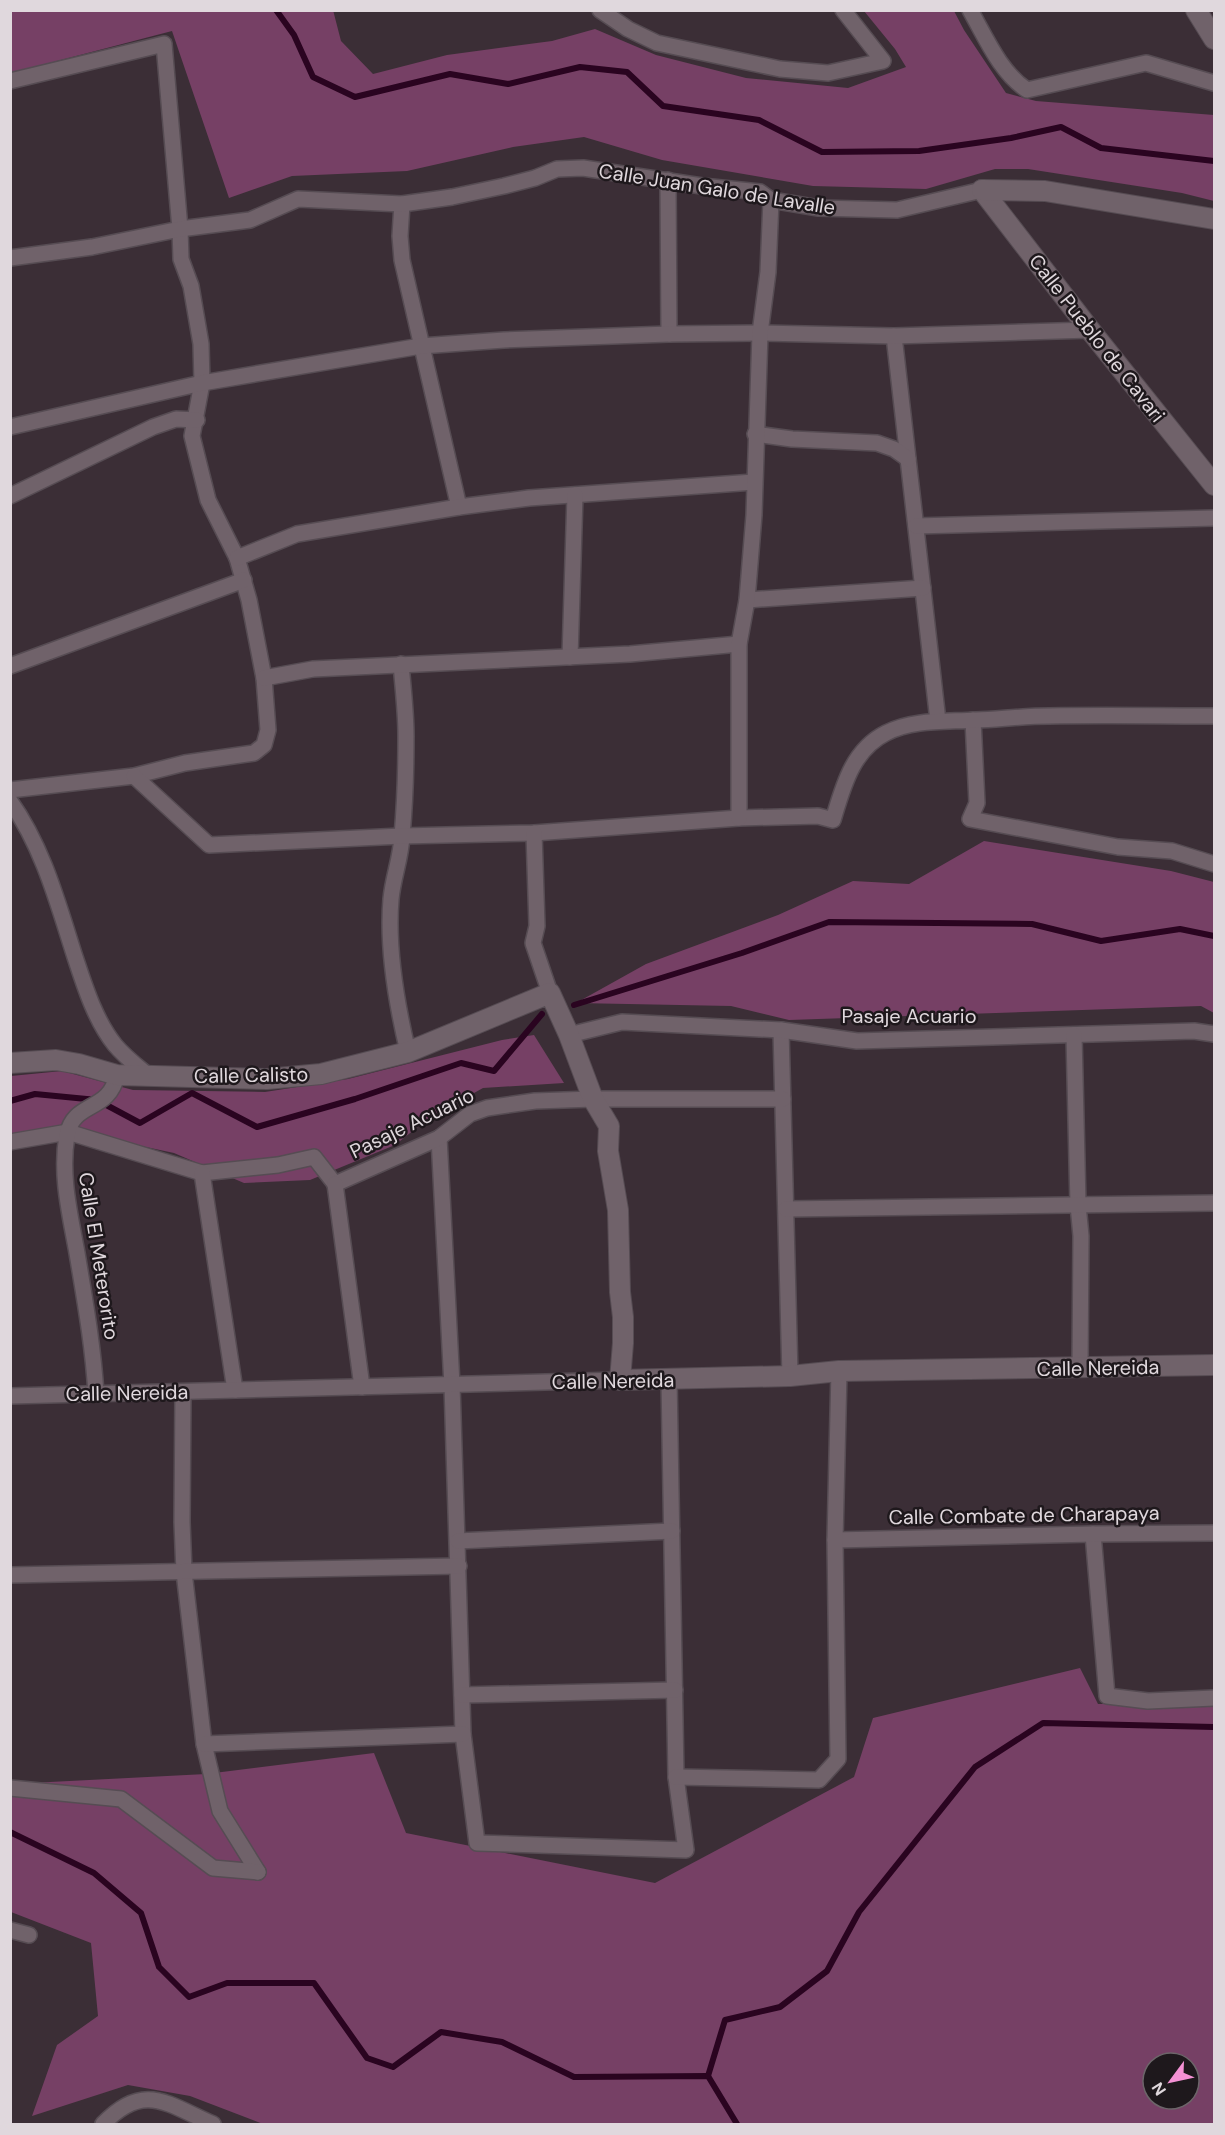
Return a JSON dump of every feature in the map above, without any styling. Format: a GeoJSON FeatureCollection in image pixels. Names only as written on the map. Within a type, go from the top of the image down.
{"type":"FeatureCollection","features":[{"type":"Feature","properties":{"kind":"street"},"geometry":{"type":"LineString","coordinates":[[600,10],[627,29],[657,43],[780,69],[828,73],[883,62],[843,10]]}},
{"type":"Feature","properties":{"kind":"street"},"geometry":{"type":"LineString","coordinates":[[970,10],[1002,66],[1014,81],[1027,90],[1146,63],[1215,83]]}},
{"type":"Feature","properties":{"kind":"street"},"geometry":{"type":"LineString","coordinates":[[1196,10],[1215,39]]}},
{"type":"Feature","properties":{"kind":"street"},"geometry":{"type":"LineString","coordinates":[[10,81],[164,44],[181,259],[191,286],[201,344],[202,383],[192,436],[208,500],[237,558],[244,580],[264,678],[268,730],[264,745],[254,753],[185,764],[134,776],[10,790]]}},
{"type":"Feature","properties":{"kind":"street","name":"Calle Juan Galo de Lavalle"},"geometry":{"type":"LineString","coordinates":[[10,258],[92,247],[180,229],[250,220],[298,199],[402,204],[452,197],[535,178],[557,168],[583,168],[702,186],[760,192],[771,200],[819,208],[897,210],[982,190],[1045,191],[1215,219]]}},
{"type":"Feature","properties":{"kind":"street"},"geometry":{"type":"LineString","coordinates":[[668,180],[669,334]]}},
{"type":"Feature","properties":{"kind":"street","name":"Calle Pueblo de Cavari"},"geometry":{"type":"LineString","coordinates":[[982,190],[1090,330],[1215,485]]}},
{"type":"Feature","properties":{"kind":"street"},"geometry":{"type":"LineString","coordinates":[[739,818],[739,644],[747,600],[754,514],[759,333],[768,272],[771,200]]}},
{"type":"Feature","properties":{"kind":"street"},"geometry":{"type":"LineString","coordinates":[[402,204],[399,237],[402,260],[459,507]]}},
{"type":"Feature","properties":{"kind":"street"},"geometry":{"type":"LineString","coordinates":[[10,427],[202,383],[421,346],[504,340],[669,334],[894,336],[1090,330]]}},
{"type":"Feature","properties":{"kind":"street"},"geometry":{"type":"LineString","coordinates":[[894,336],[938,721]]}},
{"type":"Feature","properties":{"kind":"street"},"geometry":{"type":"LineString","coordinates":[[10,496],[153,427],[176,419],[196,420]]}},
{"type":"Feature","properties":{"kind":"street"},"geometry":{"type":"LineString","coordinates":[[755,434],[792,439],[877,442],[894,449],[908,459]]}},
{"type":"Feature","properties":{"kind":"street"},"geometry":{"type":"LineString","coordinates":[[237,558],[297,534],[459,507],[512,500],[754,482]]}},
{"type":"Feature","properties":{"kind":"street"},"geometry":{"type":"LineString","coordinates":[[570,657],[575,495]]}},
{"type":"Feature","properties":{"kind":"street"},"geometry":{"type":"LineString","coordinates":[[916,526],[1215,518]]}},
{"type":"Feature","properties":{"kind":"street"},"geometry":{"type":"LineString","coordinates":[[10,666],[244,580]]}},
{"type":"Feature","properties":{"kind":"street"},"geometry":{"type":"LineString","coordinates":[[747,600],[923,588]]}},
{"type":"Feature","properties":{"kind":"street"},"geometry":{"type":"LineString","coordinates":[[264,678],[313,669],[630,654],[739,644]]}},
{"type":"Feature","properties":{"kind":"street"},"geometry":{"type":"LineString","coordinates":[[401,664],[406,735],[402,836],[390,902],[396,985],[400,1018],[408,1052]]}},
{"type":"Feature","properties":{"kind":"street"},"geometry":{"type":"LineString","coordinates":[[134,776],[208,845],[402,836],[534,833],[739,818],[818,816],[833,820],[847,774],[870,744],[886,732],[938,721],[1047,716],[1215,716]]}},
{"type":"Feature","properties":{"kind":"street"},"geometry":{"type":"LineString","coordinates":[[973,720],[977,803],[970,819],[1118,847],[1172,851],[1215,864]]}},
{"type":"Feature","properties":{"kind":"street"},"geometry":{"type":"LineString","coordinates":[[10,801],[27,825],[55,896],[86,989],[102,1023],[114,1044],[131,1062],[149,1076]]}},
{"type":"Feature","properties":{"kind":"street"},"geometry":{"type":"LineString","coordinates":[[534,833],[537,926],[533,943],[550,993],[569,1035],[593,1099],[609,1126],[608,1151],[618,1210],[623,1343],[620,1380]]}},
{"type":"Feature","properties":{"kind":"street","name":"Calle Calisto"},"geometry":{"type":"LineString","coordinates":[[10,1063],[56,1060],[117,1075],[267,1079],[321,1074],[408,1052],[550,993]]}},
{"type":"Feature","properties":{"kind":"street","name":"Pasaje Acuario"},"geometry":{"type":"LineString","coordinates":[[569,1035],[622,1022],[781,1030],[857,1041],[1194,1031],[1215,1034]]}},
{"type":"Feature","properties":{"kind":"street"},"geometry":{"type":"LineString","coordinates":[[781,1030],[790,1376]]}},
{"type":"Feature","properties":{"kind":"street"},"geometry":{"type":"LineString","coordinates":[[1074,1035],[1078,1205],[1081,1236],[1080,1369]]}},
{"type":"Feature","properties":{"kind":"street"},"geometry":{"type":"LineString","coordinates":[[68,1132],[76,1115],[106,1098],[115,1087],[117,1075]]}},
{"type":"Feature","properties":{"kind":"street","name":"Pasaje Acuario"},"geometry":{"type":"LineString","coordinates":[[335,1184],[439,1138],[470,1114],[487,1108],[535,1101],[593,1099],[783,1099]]}},
{"type":"Feature","properties":{"kind":"street"},"geometry":{"type":"LineString","coordinates":[[10,1142],[68,1132],[202,1173],[278,1165],[314,1157],[335,1184],[362,1387]]}},
{"type":"Feature","properties":{"kind":"street","name":"Calle El Meterorito"},"geometry":{"type":"LineString","coordinates":[[68,1132],[64,1168],[93,1345],[96,1394]]}},
{"type":"Feature","properties":{"kind":"street"},"geometry":{"type":"LineString","coordinates":[[439,1138],[452,1385],[463,1734],[477,1844],[686,1850],[676,1777],[669,1379]]}},
{"type":"Feature","properties":{"kind":"street"},"geometry":{"type":"LineString","coordinates":[[202,1173],[235,1390]]}},
{"type":"Feature","properties":{"kind":"street"},"geometry":{"type":"LineString","coordinates":[[786,1209],[1215,1203]]}},
{"type":"Feature","properties":{"kind":"street","name":"Calle Nereida"},"geometry":{"type":"LineString","coordinates":[[10,1396],[790,1376],[839,1371],[1080,1369],[1215,1365]]}},
{"type":"Feature","properties":{"kind":"street"},"geometry":{"type":"LineString","coordinates":[[676,1777],[819,1780],[838,1760],[835,1540],[839,1371]]}},
{"type":"Feature","properties":{"kind":"street"},"geometry":{"type":"LineString","coordinates":[[10,1788],[121,1799],[213,1869],[258,1872],[220,1811],[204,1744],[184,1572],[183,1392]]}},
{"type":"Feature","properties":{"kind":"street"},"geometry":{"type":"LineString","coordinates":[[458,1541],[672,1531]]}},
{"type":"Feature","properties":{"kind":"street","name":"Calle Combate de Charapaya"},"geometry":{"type":"LineString","coordinates":[[835,1540],[1215,1533]]}},
{"type":"Feature","properties":{"kind":"street"},"geometry":{"type":"LineString","coordinates":[[1093,1534],[1107,1696],[1148,1701],[1215,1698]]}},
{"type":"Feature","properties":{"kind":"street"},"geometry":{"type":"LineString","coordinates":[[10,1575],[459,1566]]}},
{"type":"Feature","properties":{"kind":"street"},"geometry":{"type":"LineString","coordinates":[[462,1695],[675,1690]]}},
{"type":"Feature","properties":{"kind":"street"},"geometry":{"type":"LineString","coordinates":[[204,1744],[463,1734]]}},
{"type":"Feature","properties":{"kind":"street"},"geometry":{"type":"LineString","coordinates":[[10,1930],[29,1935]]}},
{"type":"Feature","properties":{"kind":"street"},"geometry":{"type":"LineString","coordinates":[[103,2124],[117,2109],[132,2102],[147,2099],[159,2101],[213,2124]]}},
{"type":"Feature","properties":{"kind":"street"},"geometry":{"type":"LineString","coordinates":[[175,2108],[185,2124]]}},
{"type":"Feature","properties":{"kind":"shaded area"},"geometry":{"type":"Polygon","coordinates":[[[333,10],[341,41],[373,74],[447,55],[552,41],[595,29],[656,55],[746,78],[848,88],[906,67],[895,49],[864,11],[954,11],[1006,93],[1036,101],[1214,115],[1214,201],[1182,193],[1028,169],[995,169],[926,189],[813,186],[662,160],[584,137],[513,147],[407,171],[292,176],[229,198],[172,31],[11,73],[11,11],[333,10]]]}},
{"type":"Feature","properties":{"kind":"shaded area"},"geometry":{"type":"Polygon","coordinates":[[[984,841],[1171,871],[1214,882],[1214,1013],[1201,1006],[789,1020],[731,1006],[576,1003],[646,964],[778,915],[853,881],[909,884],[984,841]]]}},
{"type":"Feature","properties":{"kind":"shaded area"},"geometry":{"type":"Polygon","coordinates":[[[534,1035],[564,1083],[483,1088],[429,1118],[395,1145],[310,1180],[244,1183],[174,1153],[85,1134],[11,1135],[11,1076],[62,1071],[133,1090],[265,1092],[348,1079],[502,1040],[534,1035]]]}},
{"type":"Feature","properties":{"kind":"shaded area"},"geometry":{"type":"Polygon","coordinates":[[[1080,1668],[1098,1704],[1214,1704],[1214,2124],[263,2124],[190,2096],[128,2085],[32,2116],[57,2045],[98,2016],[91,1943],[11,1912],[11,1784],[206,1774],[374,1753],[406,1833],[655,1883],[854,1777],[873,1718],[1080,1668]]]}},
{"type":"Feature","properties":{"kind":"waterway"},"geometry":{"type":"LineString","coordinates":[[276,10],[294,35],[313,77],[355,97],[450,74],[508,84],[580,67],[627,72],[663,106],[759,120],[822,152],[919,151],[1011,138],[1061,127],[1101,148],[1214,161]]}},
{"type":"Feature","properties":{"kind":"waterway"},"geometry":{"type":"LineString","coordinates":[[574,1005],[742,953],[829,922],[1032,924],[1101,941],[1180,929],[1214,936]]}},
{"type":"Feature","properties":{"kind":"waterway"},"geometry":{"type":"LineString","coordinates":[[10,1101],[35,1094],[97,1100],[140,1123],[192,1093],[257,1127],[355,1099],[461,1063],[494,1071],[542,1014]]}},
{"type":"Feature","properties":{"kind":"waterway"},"geometry":{"type":"LineString","coordinates":[[708,2076],[725,2020],[780,2007],[827,1971],[859,1912],[975,1767],[1043,1723],[1214,1727]]}},
{"type":"Feature","properties":{"kind":"waterway"},"geometry":{"type":"LineString","coordinates":[[10,1832],[94,1873],[141,1913],[159,1967],[189,1997],[227,1983],[314,1983],[367,2058],[393,2067],[441,2032],[502,2042],[574,2077],[708,2076],[737,2124]]}}]}
